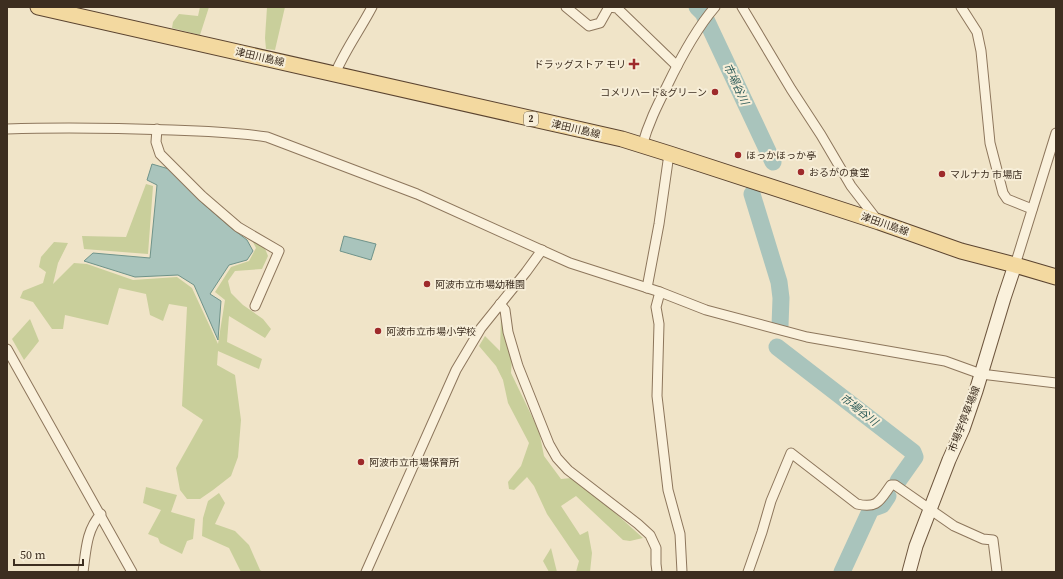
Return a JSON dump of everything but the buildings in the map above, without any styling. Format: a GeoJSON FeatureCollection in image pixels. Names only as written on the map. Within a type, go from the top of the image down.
{"type":"FeatureCollection","features":[{"type":"Feature","properties":{"kind":"main road","name":"津田川島線"},"geometry":{"type":"LineString","coordinates":[[38,7],[622,139],[879,222],[961,251],[1056,277]]}},
{"type":"Feature","properties":{"kind":"main road","name":"市場学停車場線"},"geometry":{"type":"LineString","coordinates":[[909,572],[916,546],[949,460],[963,429],[1015,265]]}},
{"type":"Feature","properties":{"kind":"street"},"geometry":{"type":"LineString","coordinates":[[335,74],[343,56],[372,7]]}},
{"type":"Feature","properties":{"kind":"street"},"geometry":{"type":"LineString","coordinates":[[566,7],[589,26],[600,23],[609,7],[617,8],[677,66]]}},
{"type":"Feature","properties":{"kind":"street"},"geometry":{"type":"LineString","coordinates":[[642,146],[648,126],[677,66],[706,18],[715,7]]}},
{"type":"Feature","properties":{"kind":"street"},"geometry":{"type":"LineString","coordinates":[[742,7],[851,186],[879,222]]}},
{"type":"Feature","properties":{"kind":"street"},"geometry":{"type":"LineString","coordinates":[[961,7],[976,32],[981,51],[990,142],[1003,193],[1007,199],[1032,209]]}},
{"type":"Feature","properties":{"kind":"street"},"geometry":{"type":"LineString","coordinates":[[7,128],[72,127],[242,133],[267,137],[417,194],[570,262],[660,292],[706,310],[807,337],[945,361],[981,374],[1056,383]]}},
{"type":"Feature","properties":{"kind":"street"},"geometry":{"type":"LineString","coordinates":[[157,130],[156,142],[160,154],[202,196],[238,227],[279,251],[255,306]]}},
{"type":"Feature","properties":{"kind":"street"},"geometry":{"type":"LineString","coordinates":[[1015,265],[1056,133]]}},
{"type":"Feature","properties":{"kind":"street"},"geometry":{"type":"LineString","coordinates":[[647,288],[670,154]]}},
{"type":"Feature","properties":{"kind":"street"},"geometry":{"type":"LineString","coordinates":[[366,572],[456,370],[481,328],[542,250]]}},
{"type":"Feature","properties":{"kind":"street"},"geometry":{"type":"LineString","coordinates":[[660,292],[656,307],[659,324],[657,396],[668,490],[680,534],[682,572]]}},
{"type":"Feature","properties":{"kind":"street"},"geometry":{"type":"LineString","coordinates":[[500,304],[505,310],[508,332],[518,366],[549,444],[557,458],[568,470],[650,535],[656,548],[657,572]]}},
{"type":"Feature","properties":{"kind":"street"},"geometry":{"type":"LineString","coordinates":[[7,350],[101,514],[132,572]]}},
{"type":"Feature","properties":{"kind":"street"},"geometry":{"type":"LineString","coordinates":[[748,572],[771,501],[791,453],[857,504],[868,506],[878,502],[891,485],[895,485],[954,526],[983,539],[993,540],[998,572]]}},
{"type":"Feature","properties":{"kind":"street"},"geometry":{"type":"LineString","coordinates":[[83,572],[88,534],[95,520],[101,514]]}},
{"type":"Feature","properties":{"kind":"green space"},"geometry":{"type":"Polygon","coordinates":[[[200,7],[209,7],[200,35],[172,28],[173,22],[179,14],[198,16],[200,7]]]}},
{"type":"Feature","properties":{"kind":"green space"},"geometry":{"type":"Polygon","coordinates":[[[267,7],[285,7],[275,50],[266,49],[265,38],[267,7]]]}},
{"type":"Feature","properties":{"kind":"green space"},"geometry":{"type":"Polygon","coordinates":[[[146,184],[153,186],[148,254],[84,249],[82,236],[126,237],[146,184]]]}},
{"type":"Feature","properties":{"kind":"green space"},"geometry":{"type":"Polygon","coordinates":[[[251,238],[264,246],[268,256],[262,269],[235,271],[228,281],[231,293],[243,305],[263,319],[271,329],[265,338],[229,316],[227,342],[262,359],[259,369],[218,351],[217,365],[235,375],[241,420],[238,457],[231,476],[200,499],[187,499],[180,490],[176,468],[203,420],[182,406],[187,307],[169,304],[163,321],[150,315],[146,294],[119,288],[108,325],[65,315],[63,329],[52,329],[33,302],[20,298],[23,291],[43,283],[46,272],[39,267],[41,257],[54,242],[68,243],[58,263],[53,284],[74,263],[87,264],[133,280],[177,277],[192,288],[218,344],[225,300],[215,292],[231,267],[249,261],[256,248],[251,238]]]}},
{"type":"Feature","properties":{"kind":"green space"},"geometry":{"type":"Polygon","coordinates":[[[501,315],[512,359],[511,373],[539,431],[544,456],[561,479],[571,478],[593,493],[643,538],[630,541],[623,540],[576,496],[561,506],[580,535],[588,531],[592,553],[590,572],[576,572],[579,561],[547,514],[534,486],[527,477],[514,490],[509,489],[508,482],[521,466],[529,443],[508,403],[503,380],[496,366],[479,346],[485,336],[500,351],[501,315]]]}},
{"type":"Feature","properties":{"kind":"green space"},"geometry":{"type":"Polygon","coordinates":[[[30,319],[39,341],[24,360],[12,339],[30,319]]]}},
{"type":"Feature","properties":{"kind":"green space"},"geometry":{"type":"Polygon","coordinates":[[[146,487],[177,495],[171,512],[195,519],[193,539],[187,541],[182,554],[160,543],[158,538],[148,534],[161,510],[143,503],[146,487]]]}},
{"type":"Feature","properties":{"kind":"green space"},"geometry":{"type":"Polygon","coordinates":[[[219,493],[225,503],[215,524],[235,531],[249,545],[260,570],[263,572],[241,572],[229,548],[202,536],[203,518],[208,501],[219,493]]]}},
{"type":"Feature","properties":{"kind":"green space"},"geometry":{"type":"Polygon","coordinates":[[[551,548],[557,572],[549,572],[543,561],[551,548]]]}},
{"type":"Feature","properties":{"kind":"water"},"geometry":{"type":"Polygon","coordinates":[[[152,164],[169,169],[200,201],[247,240],[253,251],[247,260],[229,265],[210,294],[221,301],[218,340],[194,285],[178,275],[135,277],[84,261],[93,253],[150,258],[157,185],[147,180],[152,164]]]}},
{"type":"Feature","properties":{"kind":"water"},"geometry":{"type":"Polygon","coordinates":[[[344,236],[376,244],[371,260],[340,251],[344,236]]]}},
{"type":"Feature","properties":{"kind":"waterway","name":"市場谷川"},"geometry":{"type":"LineString","coordinates":[[697,7],[703,13],[773,162]]}},
{"type":"Feature","properties":{"kind":"waterway","name":"市場谷川"},"geometry":{"type":"LineString","coordinates":[[752,194],[779,282],[781,298],[780,326]]}},
{"type":"Feature","properties":{"kind":"waterway","name":"市場谷川"},"geometry":{"type":"LineString","coordinates":[[777,347],[913,452],[915,457],[898,481]]}},
{"type":"Feature","properties":{"kind":"waterway","name":"市場谷川"},"geometry":{"type":"LineString","coordinates":[[842,572],[871,509],[882,505],[888,496]]}},
{"type":"Feature","properties":{"kind":"place","name":"ドラッグストア モリ"},"geometry":{"type":"Point","coordinates":[634,64]}},
{"type":"Feature","properties":{"kind":"place","name":"コメリハード&グリーン"},"geometry":{"type":"Point","coordinates":[715,92]}},
{"type":"Feature","properties":{"kind":"place","name":"ほっかほっか亭"},"geometry":{"type":"Point","coordinates":[738,155]}},
{"type":"Feature","properties":{"kind":"place","name":"おるがの食堂"},"geometry":{"type":"Point","coordinates":[801,172]}},
{"type":"Feature","properties":{"kind":"place","name":"マルナカ 市場店"},"geometry":{"type":"Point","coordinates":[942,174]}},
{"type":"Feature","properties":{"kind":"place","name":"阿波市立市場幼稚園"},"geometry":{"type":"Point","coordinates":[427,284]}},
{"type":"Feature","properties":{"kind":"place","name":"阿波市立市場小学校"},"geometry":{"type":"Point","coordinates":[378,331]}},
{"type":"Feature","properties":{"kind":"place","name":"阿波市立市場保育所"},"geometry":{"type":"Point","coordinates":[361,462]}}]}
